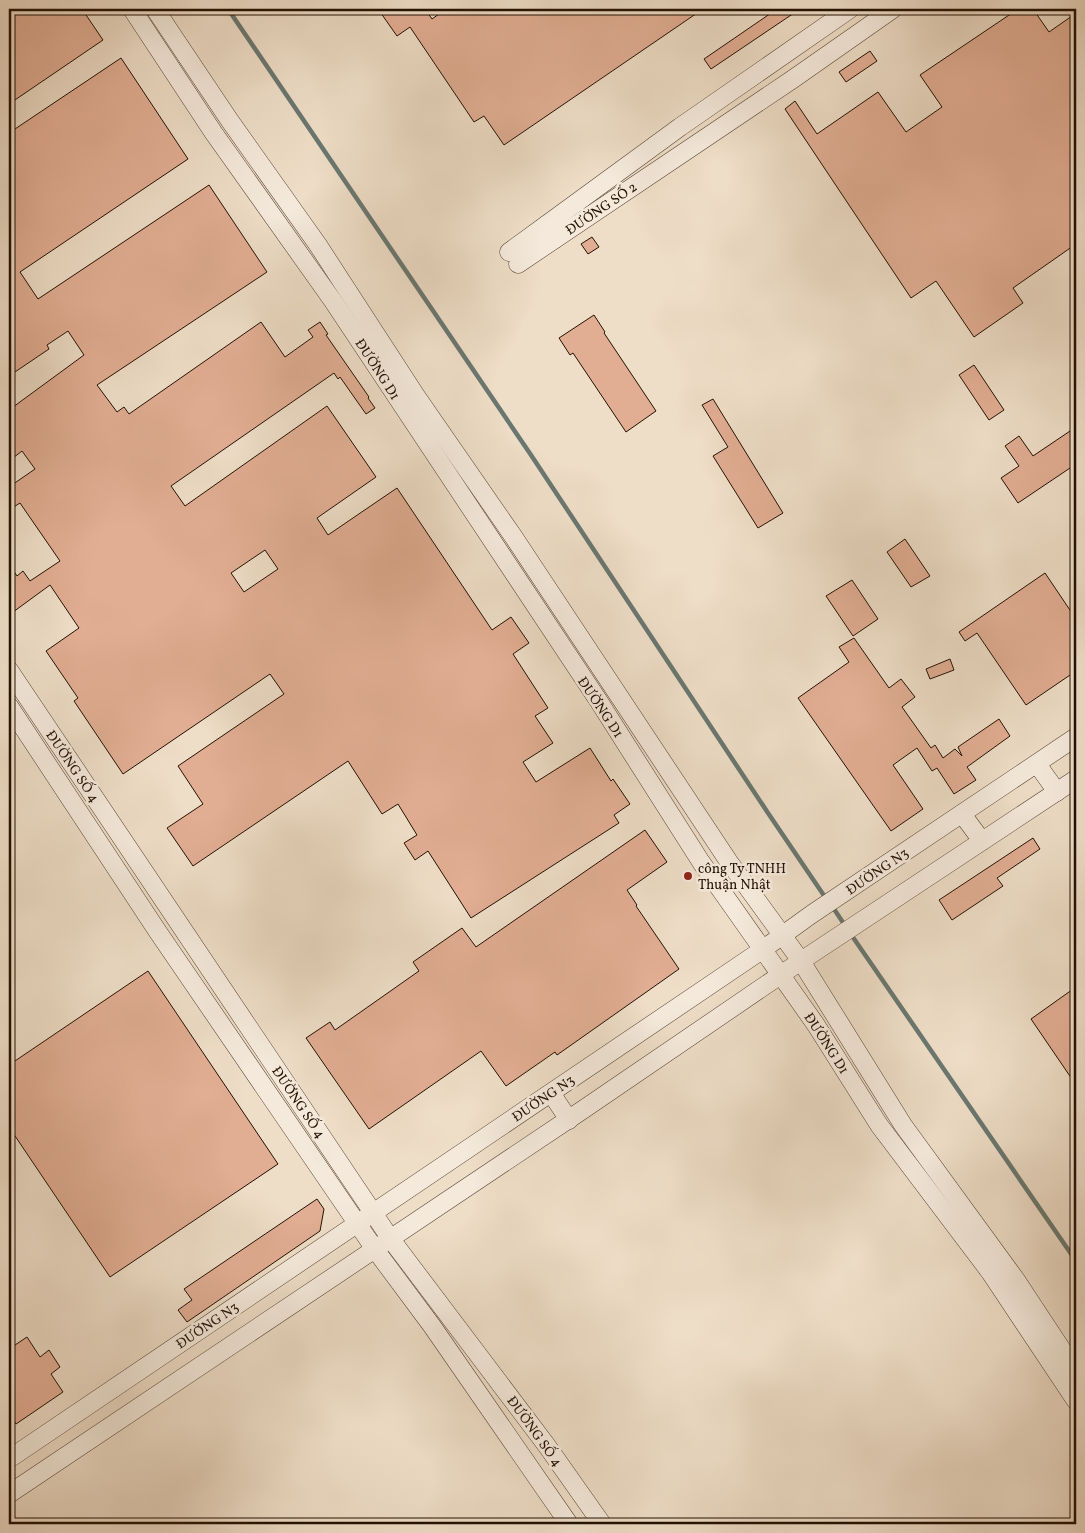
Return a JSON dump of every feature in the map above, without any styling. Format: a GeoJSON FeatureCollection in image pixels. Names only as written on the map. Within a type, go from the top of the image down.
{"type":"FeatureCollection","features":[{"type":"Feature","properties":{"kind":"street","name":"ĐƯỜNG D1"},"geometry":{"type":"LineString","coordinates":[[132,9],[212,132],[333,301],[598,700],[700,862],[762,950],[782,974],[879,1125],[990,1272],[1076,1401]]}},
{"type":"Feature","properties":{"kind":"street","name":"ĐƯỜNG D1"},"geometry":{"type":"LineString","coordinates":[[155,9],[230,121],[318,245],[416,396],[513,536],[729,862],[801,961],[903,1125],[1016,1280],[1076,1371]]}},
{"type":"Feature","properties":{"kind":"street","name":"ĐƯỜNG SỐ 2"},"geometry":{"type":"LineString","coordinates":[[551,232],[680,127],[850,9]]}},
{"type":"Feature","properties":{"kind":"street","name":"ĐƯỜNG SỐ 2"},"geometry":{"type":"LineString","coordinates":[[551,232],[793,79],[893,9]]}},
{"type":"Feature","properties":{"kind":"street"},"geometry":{"type":"LineString","coordinates":[[212,132],[230,121]]}},
{"type":"Feature","properties":{"kind":"street"},"geometry":{"type":"LineString","coordinates":[[514,258],[551,232]]}},
{"type":"Feature","properties":{"kind":"street","name":"ĐƯỜNG SỐ 4"},"geometry":{"type":"LineString","coordinates":[[12,681],[107,817],[390,1238],[547,1446],[602,1524]]}},
{"type":"Feature","properties":{"kind":"street"},"geometry":{"type":"LineString","coordinates":[[598,700],[615,689]]}},
{"type":"Feature","properties":{"kind":"street","name":"ĐƯỜNG SỐ 4"},"geometry":{"type":"LineString","coordinates":[[9,706],[158,932],[374,1248],[432,1326],[568,1524]]}},
{"type":"Feature","properties":{"kind":"street","name":"ĐƯỜNG N3"},"geometry":{"type":"LineString","coordinates":[[9,1459],[1076,737]]}},
{"type":"Feature","properties":{"kind":"street"},"geometry":{"type":"LineString","coordinates":[[1037,764],[1057,792]]}},
{"type":"Feature","properties":{"kind":"street"},"geometry":{"type":"LineString","coordinates":[[9,1494],[568,1120],[868,916],[1076,779]]}},
{"type":"Feature","properties":{"kind":"street"},"geometry":{"type":"LineString","coordinates":[[962,814],[982,842]]}},
{"type":"Feature","properties":{"kind":"street"},"geometry":{"type":"LineString","coordinates":[[89,828],[107,817]]}},
{"type":"Feature","properties":{"kind":"street"},"geometry":{"type":"LineString","coordinates":[[551,1093],[568,1120]]}},
{"type":"Feature","properties":{"kind":"street"},"geometry":{"type":"LineString","coordinates":[[198,1331],[215,1356]]}},
{"type":"Feature","properties":{"kind":"street"},"geometry":{"type":"LineString","coordinates":[[94,1402],[111,1426]]}},
{"type":"Feature","properties":{"kind":"building"},"geometry":{"type":"Polygon","coordinates":[[[9,9],[82,9],[103,40],[9,104],[9,9]]]}},
{"type":"Feature","properties":{"kind":"building"},"geometry":{"type":"Polygon","coordinates":[[[378,9],[425,9],[432,19],[446,9],[703,9],[504,145],[484,116],[474,122],[410,27],[397,36],[378,9]]]}},
{"type":"Feature","properties":{"kind":"building"},"geometry":{"type":"Polygon","coordinates":[[[777,9],[800,9],[711,69],[704,59],[777,9]]]}},
{"type":"Feature","properties":{"kind":"building"},"geometry":{"type":"Polygon","coordinates":[[[1018,9],[1033,9],[1049,32],[1072,16],[1076,22],[1076,244],[1013,288],[1023,303],[974,337],[936,281],[911,298],[785,109],[795,101],[817,134],[878,92],[906,132],[942,107],[920,75],[1018,9]]]}},
{"type":"Feature","properties":{"kind":"building"},"geometry":{"type":"Polygon","coordinates":[[[870,51],[877,61],[846,82],[839,72],[870,51]]]}},
{"type":"Feature","properties":{"kind":"building"},"geometry":{"type":"Polygon","coordinates":[[[121,58],[188,159],[20,272],[38,299],[209,185],[267,272],[97,385],[117,412],[124,407],[129,414],[261,322],[285,357],[313,337],[308,330],[320,322],[328,334],[326,335],[375,408],[366,414],[340,377],[338,379],[334,373],[171,486],[185,506],[327,406],[376,477],[317,518],[328,535],[397,488],[492,630],[511,617],[529,643],[513,654],[548,708],[535,716],[553,743],[523,762],[536,782],[590,748],[611,781],[613,779],[630,804],[614,815],[619,823],[471,918],[428,851],[415,860],[404,843],[417,835],[398,804],[382,814],[348,761],[193,866],[167,828],[203,804],[178,766],[284,694],[270,674],[123,774],[74,701],[78,698],[46,651],[79,628],[50,585],[9,615],[9,564],[17,576],[23,571],[30,581],[60,561],[20,503],[9,510],[9,487],[35,469],[22,451],[9,461],[9,410],[84,355],[68,331],[47,345],[49,349],[9,376],[9,133],[121,58]],[[265,550],[231,573],[244,592],[278,569],[265,550]]]}},
{"type":"Feature","properties":{"kind":"building"},"geometry":{"type":"Polygon","coordinates":[[[592,237],[599,247],[588,254],[581,244],[592,237]]]}},
{"type":"Feature","properties":{"kind":"building"},"geometry":{"type":"Polygon","coordinates":[[[594,315],[656,411],[626,432],[573,353],[570,355],[559,338],[594,315]]]}},
{"type":"Feature","properties":{"kind":"building"},"geometry":{"type":"Polygon","coordinates":[[[974,365],[1004,410],[989,420],[959,375],[974,365]]]}},
{"type":"Feature","properties":{"kind":"building"},"geometry":{"type":"Polygon","coordinates":[[[713,399],[783,513],[758,528],[713,456],[728,447],[702,405],[713,399]]]}},
{"type":"Feature","properties":{"kind":"building"},"geometry":{"type":"Polygon","coordinates":[[[1076,427],[1076,464],[1018,503],[1001,478],[1019,466],[1005,446],[1019,436],[1033,456],[1076,427]]]}},
{"type":"Feature","properties":{"kind":"building"},"geometry":{"type":"Polygon","coordinates":[[[905,539],[930,576],[911,587],[887,552],[905,539]]]}},
{"type":"Feature","properties":{"kind":"building"},"geometry":{"type":"Polygon","coordinates":[[[1045,573],[1076,619],[1076,671],[1026,705],[977,633],[965,641],[959,632],[1045,573]]]}},
{"type":"Feature","properties":{"kind":"building"},"geometry":{"type":"Polygon","coordinates":[[[852,580],[878,619],[853,636],[826,596],[852,580]]]}},
{"type":"Feature","properties":{"kind":"building"},"geometry":{"type":"Polygon","coordinates":[[[854,638],[889,688],[901,679],[915,697],[902,707],[931,748],[935,745],[943,758],[955,749],[962,756],[958,747],[999,719],[1010,736],[967,767],[976,780],[954,794],[937,768],[932,771],[917,748],[893,765],[923,809],[891,831],[798,698],[849,662],[839,647],[854,638]]]}},
{"type":"Feature","properties":{"kind":"building"},"geometry":{"type":"Polygon","coordinates":[[[950,659],[954,670],[930,679],[926,669],[950,659]]]}},
{"type":"Feature","properties":{"kind":"building"},"geometry":{"type":"Polygon","coordinates":[[[645,830],[667,862],[627,890],[679,969],[557,1055],[555,1052],[506,1086],[481,1051],[369,1129],[306,1038],[330,1022],[335,1030],[419,971],[413,962],[462,928],[476,947],[645,830]]]}},
{"type":"Feature","properties":{"kind":"building"},"geometry":{"type":"Polygon","coordinates":[[[1033,838],[1040,849],[997,878],[1003,886],[952,920],[939,900],[1033,838]]]}},
{"type":"Feature","properties":{"kind":"building"},"geometry":{"type":"Polygon","coordinates":[[[148,971],[278,1164],[110,1277],[9,1127],[9,1065],[148,971]]]}},
{"type":"Feature","properties":{"kind":"building"},"geometry":{"type":"Polygon","coordinates":[[[1076,987],[1076,1085],[1031,1019],[1076,987]]]}},
{"type":"Feature","properties":{"kind":"building"},"geometry":{"type":"Polygon","coordinates":[[[317,1199],[324,1209],[320,1231],[187,1322],[178,1310],[192,1300],[184,1289],[317,1199]]]}},
{"type":"Feature","properties":{"kind":"building"},"geometry":{"type":"Polygon","coordinates":[[[27,1337],[40,1357],[49,1350],[60,1367],[51,1374],[63,1392],[16,1424],[9,1413],[9,1349],[27,1337]]]}},
{"type":"Feature","properties":{"kind":"waterway"},"geometry":{"type":"LineString","coordinates":[[228,9],[531,455],[827,900]]}},
{"type":"Feature","properties":{"kind":"waterway"},"geometry":{"type":"LineString","coordinates":[[832,906],[846,927]]}},
{"type":"Feature","properties":{"kind":"waterway"},"geometry":{"type":"LineString","coordinates":[[850,933],[1076,1261]]}},
{"type":"Feature","properties":{"kind":"place","name":"công Ty TNHH Thuận Nhật"},"geometry":{"type":"Point","coordinates":[688,876]}}]}
